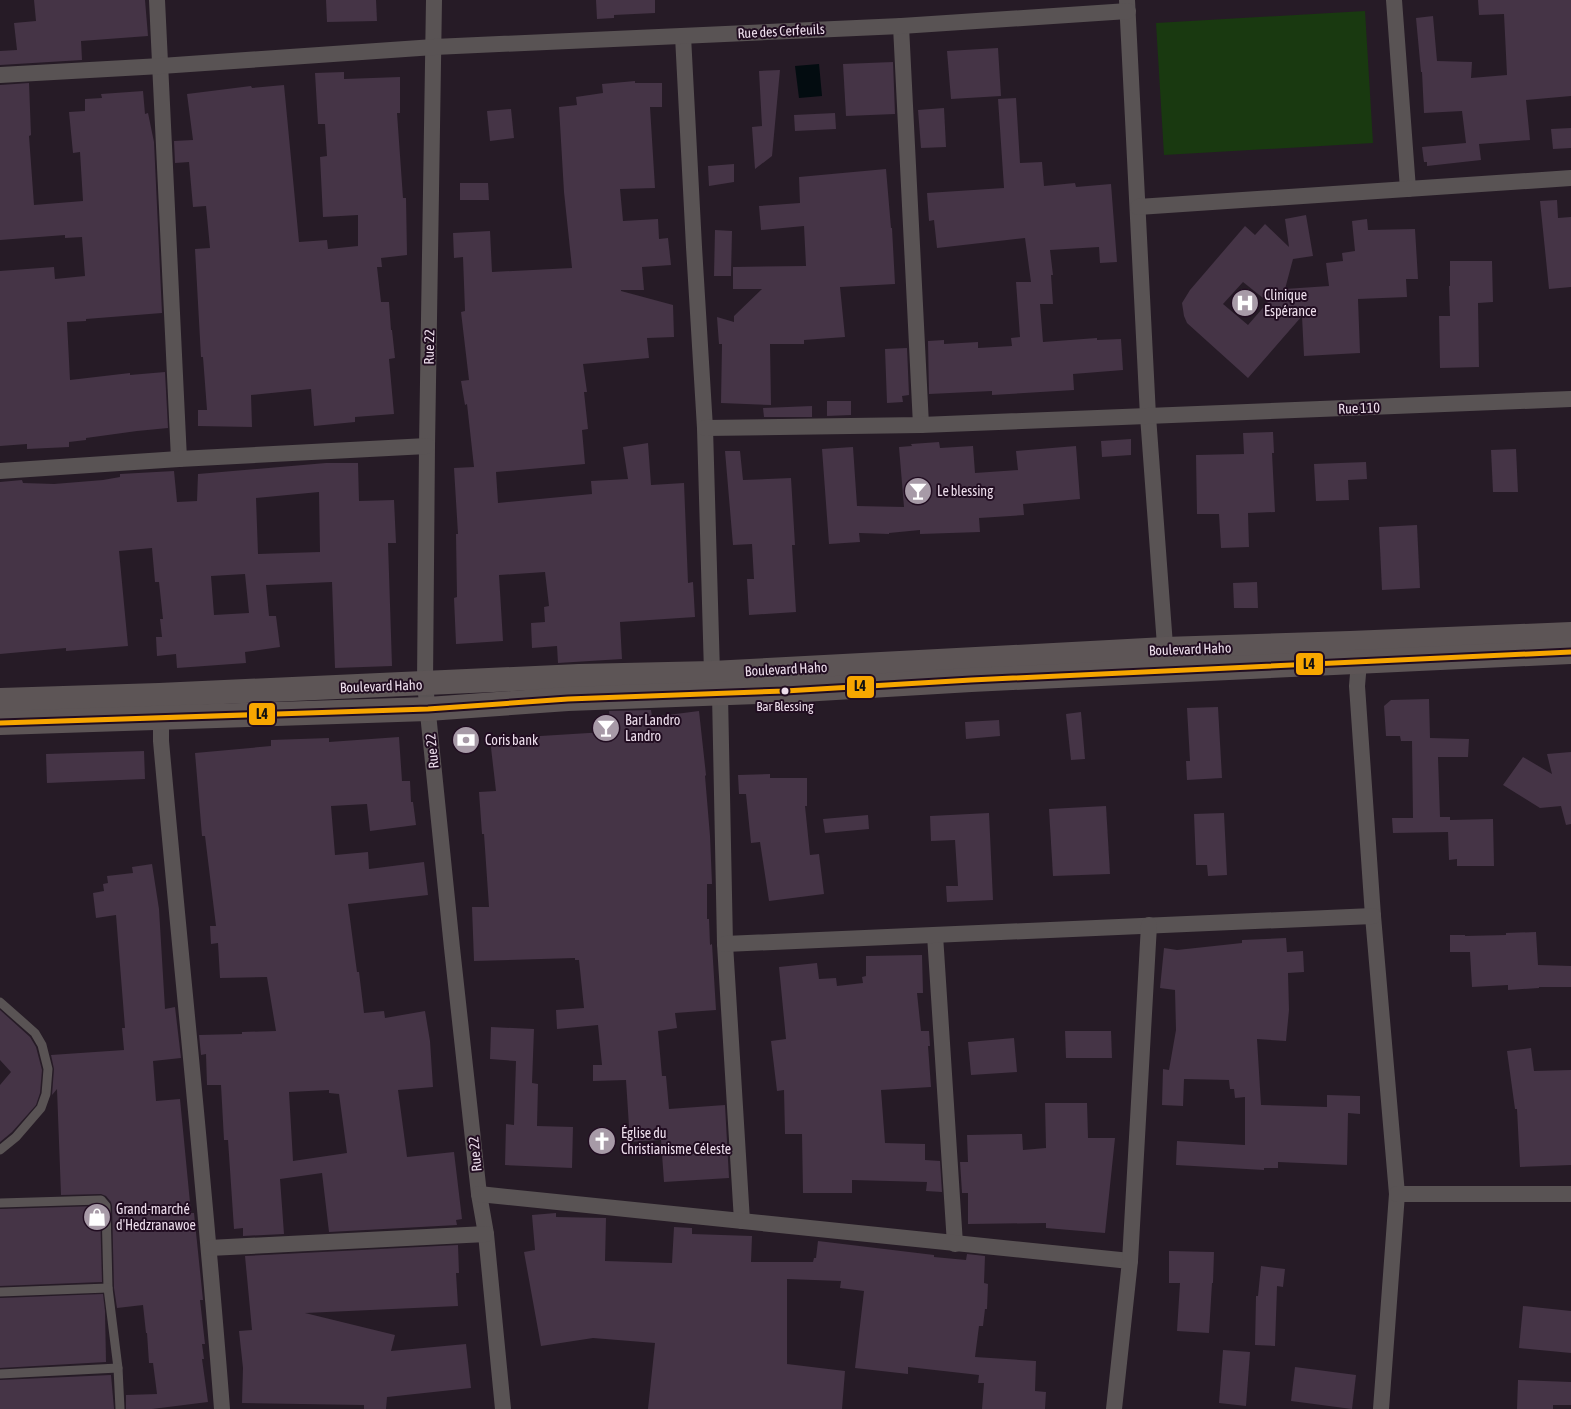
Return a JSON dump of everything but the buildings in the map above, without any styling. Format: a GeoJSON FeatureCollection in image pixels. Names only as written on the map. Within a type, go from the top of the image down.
{"type":"FeatureCollection","features":[{"type":"Feature","properties":{"kind":"main road","name":"Boulevard Haho"},"geometry":{"type":"LineString","coordinates":[[0,700],[425,684],[578,676],[716,683],[971,680],[1350,644],[1571,634]]}},
{"type":"Feature","properties":{"kind":"main road","name":"Boulevard Haho"},"geometry":{"type":"LineString","coordinates":[[1166,660],[1359,662],[1571,652]]}},
{"type":"Feature","properties":{"kind":"main road","name":"Boulevard Haho"},"geometry":{"type":"LineString","coordinates":[[0,723],[428,709],[568,699],[716,683]]}},
{"type":"Feature","properties":{"kind":"street"},"geometry":{"type":"LineString","coordinates":[[157,0],[179,459]]}},
{"type":"Feature","properties":{"kind":"street","name":"Rue 22"},"geometry":{"type":"LineString","coordinates":[[434,0],[425,684],[479,1194],[486,1234],[503,1409]]}},
{"type":"Feature","properties":{"kind":"street"},"geometry":{"type":"LineString","coordinates":[[1394,0],[1408,188]]}},
{"type":"Feature","properties":{"kind":"street"},"geometry":{"type":"LineString","coordinates":[[1127,5],[1148,416],[1166,660]]}},
{"type":"Feature","properties":{"kind":"street","name":"Rue des Cerfeuils"},"geometry":{"type":"LineString","coordinates":[[0,75],[434,47],[901,26],[1127,5]]}},
{"type":"Feature","properties":{"kind":"street"},"geometry":{"type":"LineString","coordinates":[[901,26],[921,425]]}},
{"type":"Feature","properties":{"kind":"street"},"geometry":{"type":"LineString","coordinates":[[683,36],[705,428],[725,944],[742,1222]]}},
{"type":"Feature","properties":{"kind":"street"},"geometry":{"type":"LineString","coordinates":[[1138,207],[1571,178]]}},
{"type":"Feature","properties":{"kind":"street","name":"Rue 110"},"geometry":{"type":"LineString","coordinates":[[705,428],[921,425],[1571,400]]}},
{"type":"Feature","properties":{"kind":"street"},"geometry":{"type":"LineString","coordinates":[[0,471],[179,459],[427,446]]}},
{"type":"Feature","properties":{"kind":"street"},"geometry":{"type":"LineString","coordinates":[[1359,662],[1357,686],[1373,916],[1397,1194],[1381,1409]]}},
{"type":"Feature","properties":{"kind":"street"},"geometry":{"type":"LineString","coordinates":[[161,718],[161,741],[184,990],[210,1248],[222,1409]]}},
{"type":"Feature","properties":{"kind":"street"},"geometry":{"type":"LineString","coordinates":[[725,944],[1373,916]]}},
{"type":"Feature","properties":{"kind":"street"},"geometry":{"type":"LineString","coordinates":[[1114,1409],[1130,1261],[1149,925]]}},
{"type":"Feature","properties":{"kind":"street"},"geometry":{"type":"LineString","coordinates":[[936,935],[955,1244]]}},
{"type":"Feature","properties":{"kind":"street"},"geometry":{"type":"LineString","coordinates":[[479,1194],[1130,1261]]}},
{"type":"Feature","properties":{"kind":"street"},"geometry":{"type":"LineString","coordinates":[[1397,1194],[1571,1194]]}},
{"type":"Feature","properties":{"kind":"street"},"geometry":{"type":"LineString","coordinates":[[210,1248],[486,1234]]}},
{"type":"Feature","properties":{"kind":"lane"},"geometry":{"type":"LineString","coordinates":[[0,1002],[36,1033],[42,1045],[48,1069],[46,1094],[41,1108],[16,1137],[0,1150]]}},
{"type":"Feature","properties":{"kind":"lane"},"geometry":{"type":"LineString","coordinates":[[0,1203],[100,1200],[106,1206],[108,1288],[118,1368],[120,1409]]}},
{"type":"Feature","properties":{"kind":"lane"},"geometry":{"type":"LineString","coordinates":[[0,1292],[108,1288]]}},
{"type":"Feature","properties":{"kind":"lane"},"geometry":{"type":"LineString","coordinates":[[0,1374],[118,1368]]}},
{"type":"Feature","properties":{"kind":"green space"},"geometry":{"type":"Polygon","coordinates":[[[1365,11],[1373,143],[1164,155],[1156,23],[1365,11]]]}},
{"type":"Feature","properties":{"kind":"shaded area"},"geometry":{"type":"Polygon","coordinates":[[[819,64],[822,96],[799,98],[795,66],[819,64]]]}},
{"type":"Feature","properties":{"kind":"transit line","name":"L4"},"geometry":{"type":"LineString","coordinates":[[0,723],[428,709],[568,699],[785,691],[971,680],[1571,652]]}},
{"type":"Feature","properties":{"kind":"place","name":"Clinique Espérance"},"geometry":{"type":"Point","coordinates":[1245,303]}},
{"type":"Feature","properties":{"kind":"place","name":"Le blessing"},"geometry":{"type":"Point","coordinates":[918,491]}},
{"type":"Feature","properties":{"kind":"place","name":"Bar Blessing"},"geometry":{"type":"Point","coordinates":[785,691]}},
{"type":"Feature","properties":{"kind":"place","name":"Bar Landro Landro"},"geometry":{"type":"Point","coordinates":[606,728]}},
{"type":"Feature","properties":{"kind":"place","name":"Coris bank"},"geometry":{"type":"Point","coordinates":[466,740]}},
{"type":"Feature","properties":{"kind":"place","name":"Église du Christianisme Céleste"},"geometry":{"type":"Point","coordinates":[602,1141]}},
{"type":"Feature","properties":{"kind":"place","name":"Grand-marché d'Hedzranawoe"},"geometry":{"type":"Point","coordinates":[97,1217]}}]}
